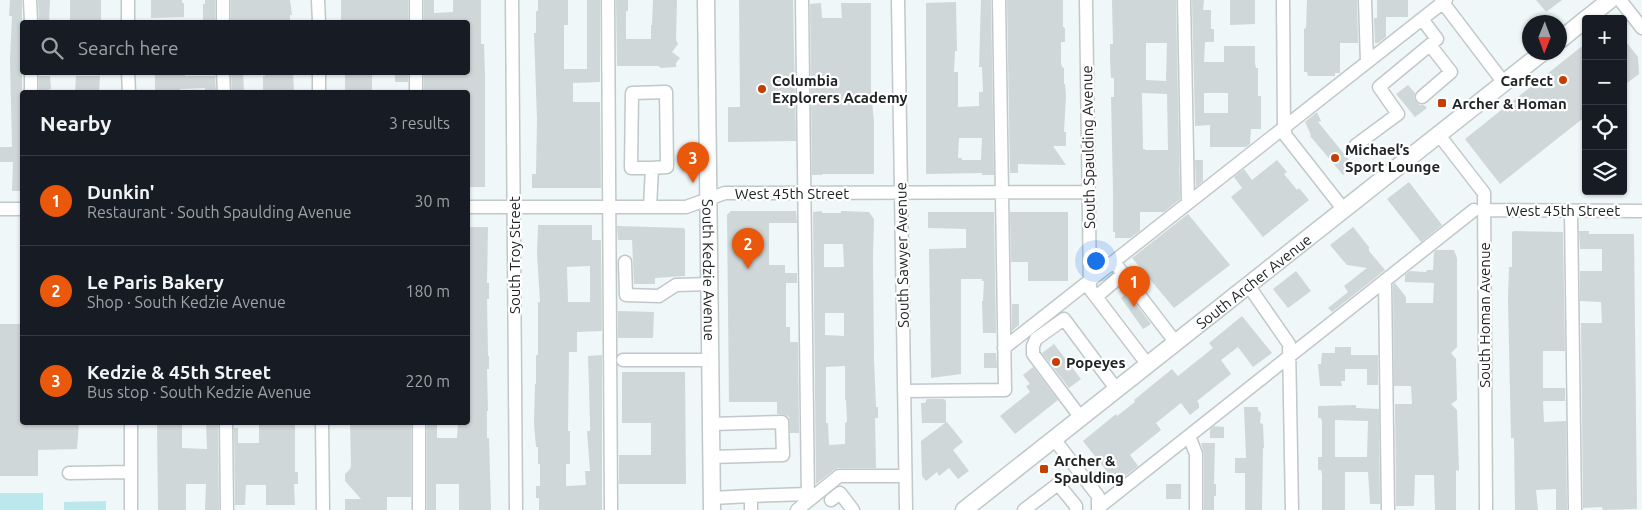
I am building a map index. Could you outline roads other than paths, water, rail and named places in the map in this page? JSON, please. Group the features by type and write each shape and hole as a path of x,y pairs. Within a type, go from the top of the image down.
{"main road":[{"name":"South Kedzie Avenue","path":"706,0 712,504"},
{"path":"1591,15 1610,0"},
{"path":"1567,34 1582,22"},
{"name":"South Archer Avenue","path":"964,510 1533,60"}],"street":[{"path":"30,0 31,20"},
{"path":"128,0 128,20"},
{"path":"223,0 223,20"},
{"path":"318,0 319,20"},
{"path":"416,0 416,20"},
{"name":"South Troy Street","path":"512,0 516,510"},
{"path":"608,0 611,510"},
{"path":"802,0 808,497"},
{"name":"South Sawyer Avenue","path":"898,0 906,510"},
{"path":"904,391 1004,390 999,0"},
{"name":"South Spaulding Avenue","path":"1086,0 1090,289 1148,365"},
{"path":"1184,0 1188,203"},
{"path":"1283,0 1284,128 1286,136 1344,210"},
{"path":"1365,0 1367,62"},
{"path":"1620,0 1642,28"},
{"path":"1004,348 1443,1 1504,83"},
{"path":"1356,145 1398,114 1380,87 1437,39 1422,19"},
{"path":"1422,97 1451,72 1430,45"},
{"path":"31,75 31,90"},
{"path":"128,75 129,90"},
{"path":"224,75 224,90"},
{"path":"319,75 319,90"},
{"path":"416,75 416,90"},
{"path":"666,92 667,167 652,168 631,168 632,93 666,92"},
{"name":"South Homan Avenue","path":"1439,135 1484,194 1479,210 1486,510"},
{"path":"650,207 652,168"},
{"name":"West 45th Street","path":"470,207 686,206 725,193 1088,192"},
{"path":"0,209 20,209"},
{"path":"1098,509 1385,281 1479,210"},
{"name":"West 45th Street","path":"1479,210 1642,211"},
{"path":"1571,211 1575,510"},
{"path":"625,262 626,296 659,296 676,285 709,284"},
{"path":"1114,262 1176,343"},
{"path":"1096,297 1123,274"},
{"path":"1385,281 1388,510"},
{"path":"1248,286 1289,344 1292,510"},
{"path":"1081,418 1033,354 1033,346 1036,339 1064,319 1117,390"},
{"path":"623,360 710,360"},
{"path":"711,424 782,422 782,455 711,457"},
{"path":"131,425 131,510"},
{"path":"226,425 227,510"},
{"path":"322,425 323,510"},
{"path":"419,425 420,510"},
{"path":"1189,436 1196,454 1196,510"},
{"path":"1054,439 1098,496 1098,509"},
{"path":"69,473 131,472"},
{"path":"797,510 808,497 839,476 905,476"},
{"path":"1024,510 1058,484 1075,509"},
{"path":"831,500 840,493 853,510"},
{"path":"712,504 751,496 808,497"},
{"path":"751,496 751,510"}],"place":[{"name":"Carfect","path":"1563,80"},
{"name":"Columbia Explorers Academy","path":"762,89"},
{"name":"Archer & Homan","path":"1442,103"},
{"name":"Michael’s Sport Lounge","path":"1335,158"},
{"name":"Kedzie & 45th Street","path":"693,183"},
{"name":"Le Paris Bakery","path":"748,269"},
{"name":"Dunkin'","path":"1134,307"},
{"name":"Popeyes","path":"1056,362"},
{"name":"Archer & Spaulding","path":"1044,469"}]}
